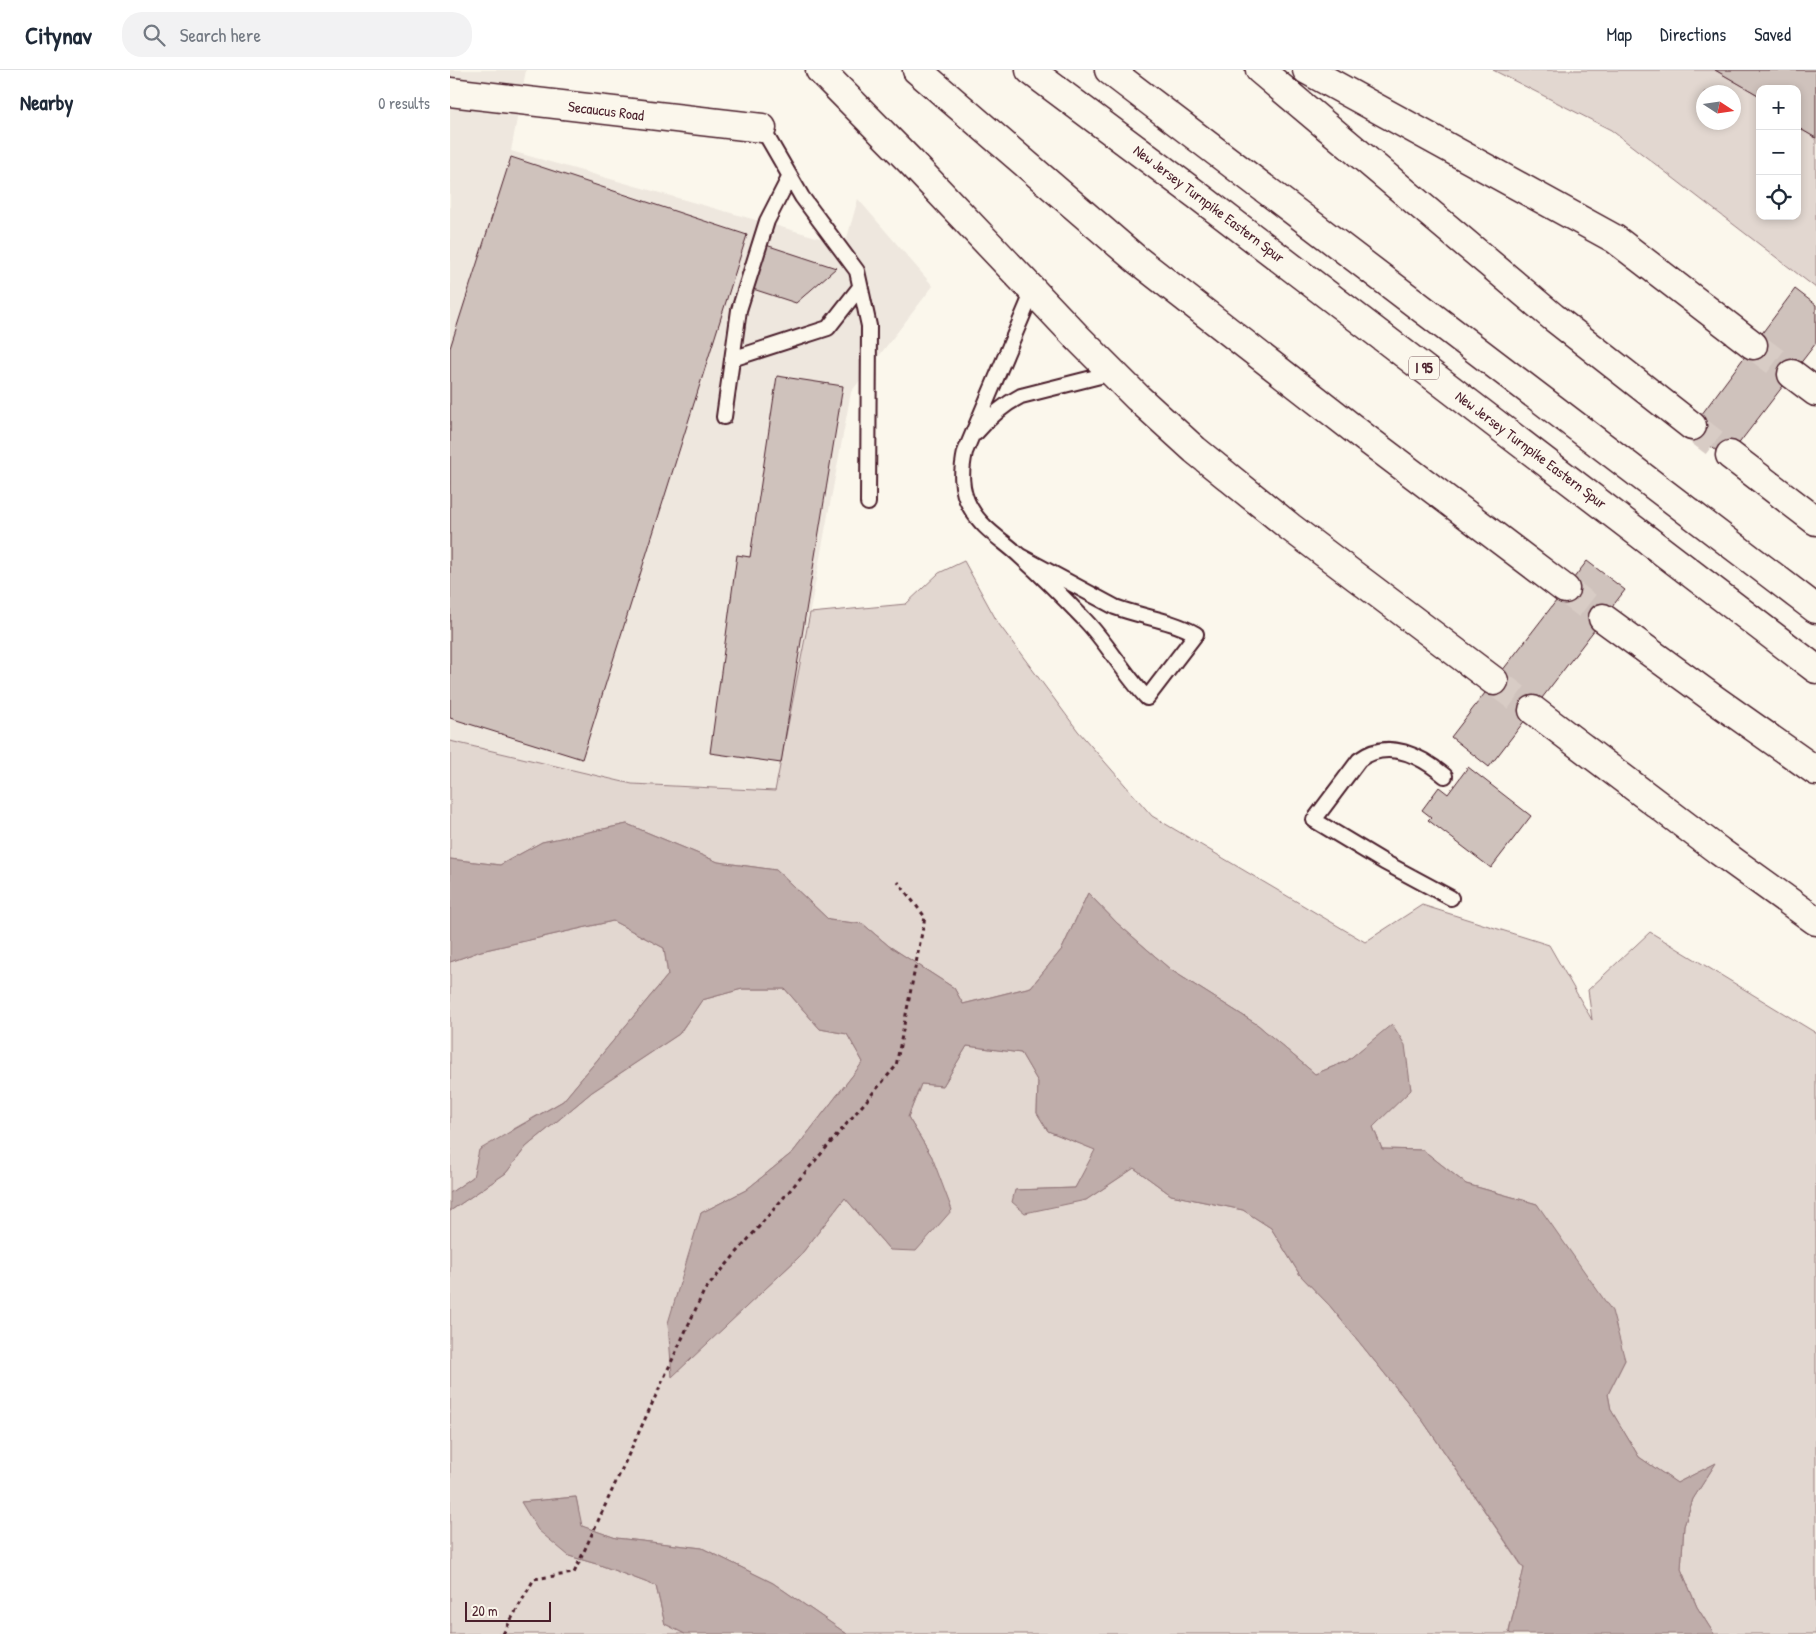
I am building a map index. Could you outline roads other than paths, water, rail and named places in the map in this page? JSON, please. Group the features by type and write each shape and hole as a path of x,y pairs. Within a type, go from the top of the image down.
{"main road":[{"path":"820,70 1112,372 1195,450 1290,528 1494,681"},
{"path":"917,70 1136,259 1364,437 1565,589"},
{"name":"New Jersey Turnpike Eastern Spur","path":"1030,70 1201,198 1816,669"},
{"path":"1109,70 1816,608"},
{"path":"1260,70 1553,317 1692,426"},
{"path":"1306,70 1615,239 1753,345"},
{"name":"Secaucus Road","path":"450,92 762,128"},
{"path":"1792,374 1816,392"},
{"path":"1730,455 1816,521"},
{"path":"1603,618 1816,771"},
{"path":"1533,710 1719,851 1816,921"}],"lane":[{"path":"762,128 802,197 857,271 869,326 868,503"},
{"path":"724,417 739,310 767,221 790,176"},
{"path":"732,359 828,328 860,287"},
{"path":"1020,556 1115,607 1131,613 1170,622 1196,634 1147,698 1123,671 1099,636 1084,619 1020,556 988,531 969,506 961,478 962,464 968,441 1034,291"},
{"path":"968,441 1008,402 1021,396 1112,372"},
{"path":"1445,776 1411,754 1398,750 1372,752 1359,760 1314,820 1384,862 1451,898"}],"tunnel":[{"path":"1753,345 1792,374"},
{"path":"1692,426 1730,455"},
{"path":"1565,589 1603,618"},
{"path":"1494,681 1533,710"}]}
